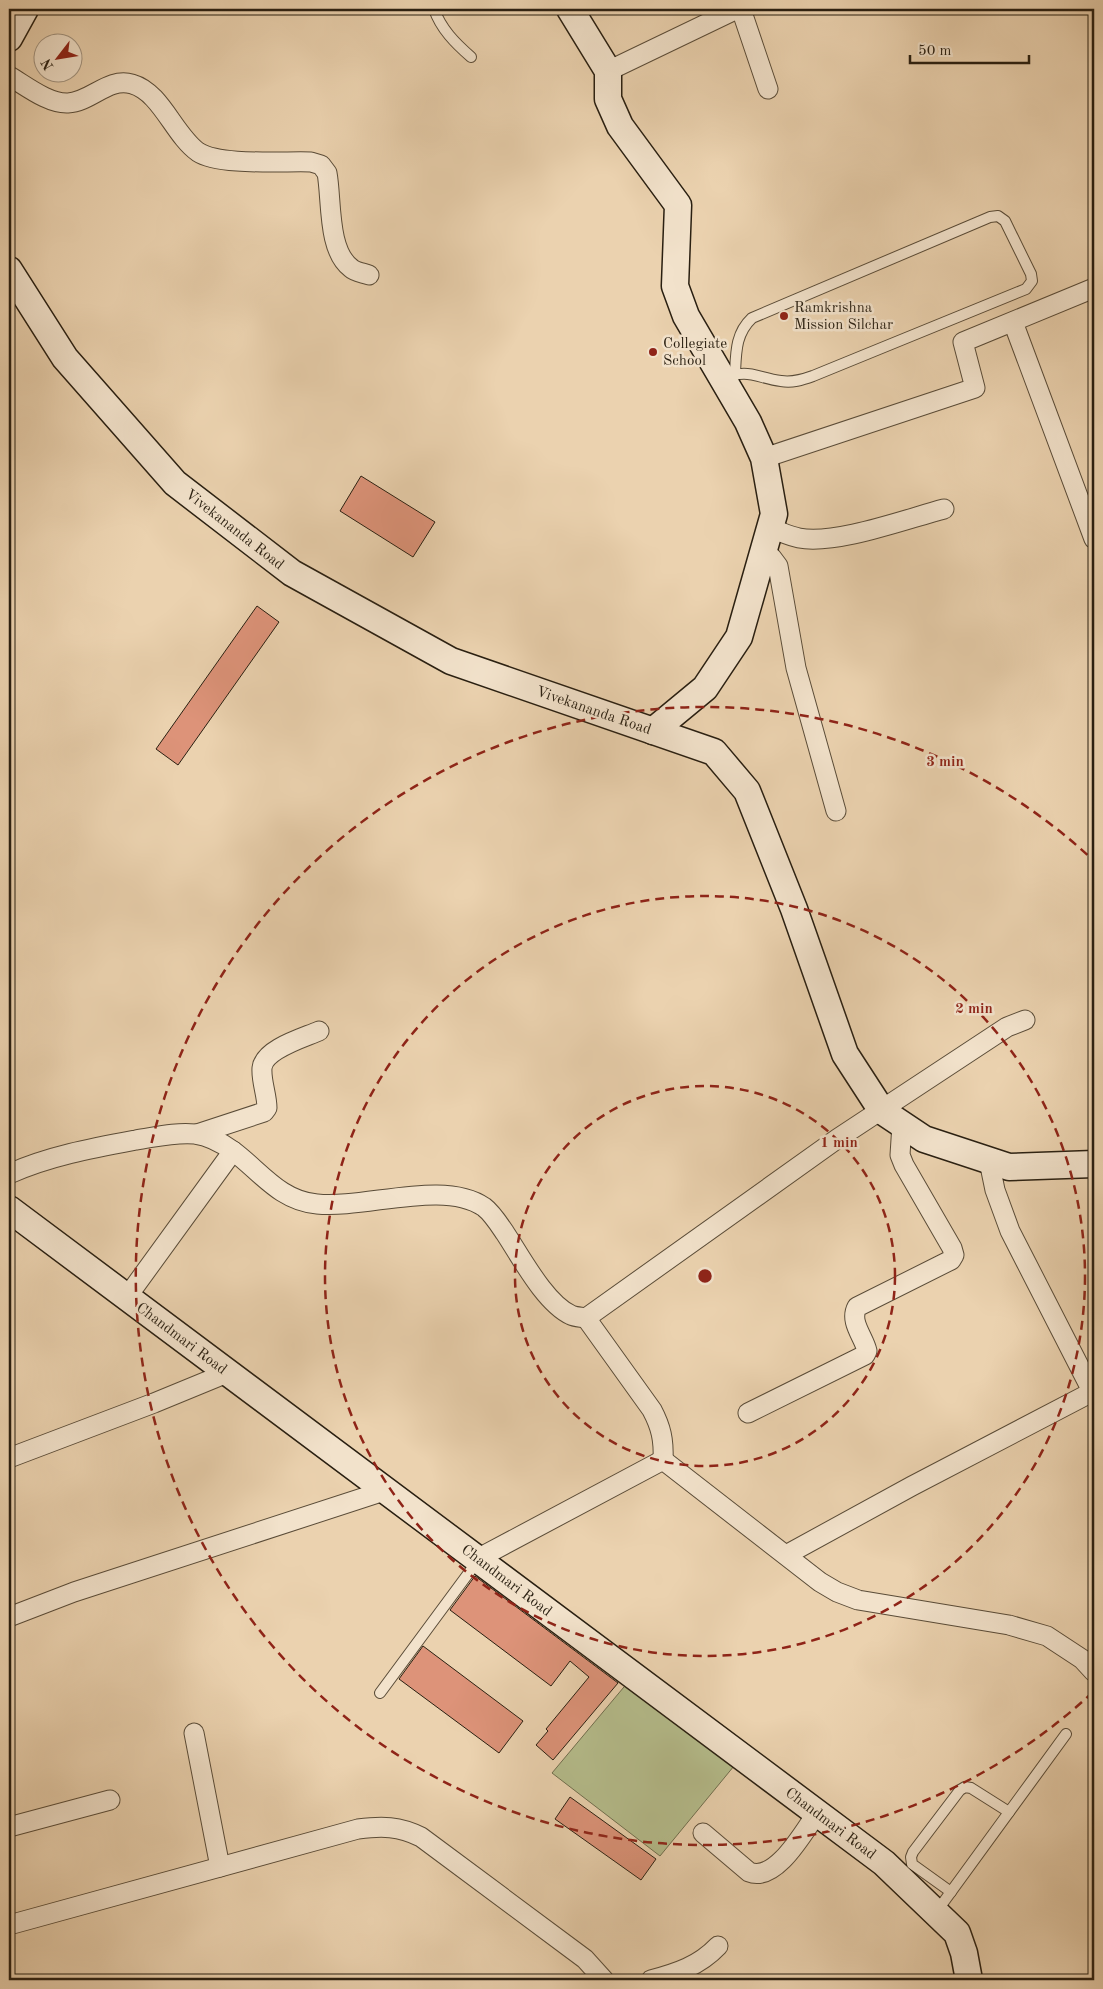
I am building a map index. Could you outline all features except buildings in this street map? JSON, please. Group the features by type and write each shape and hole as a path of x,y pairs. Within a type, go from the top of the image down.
{"street":[{"path":"9,38 25,9"},
{"path":"570,9 608,71 608,99 620,126 678,205 675,286 686,316 729,376 764,458 774,514 739,637 706,688 653,731"},
{"path":"608,71 736,9"},
{"path":"741,9 768,89"},
{"path":"9,76 52,100 66,103 81,100 116,83 131,84 145,90 198,152 216,159 311,162 321,165 327,173 333,234 342,258 351,269 369,275"},
{"name":"Vivekananda Road","path":"9,270 65,358 175,483 292,573 451,661 714,752 747,791 794,909 845,1054 892,1118 924,1139 1009,1167 1094,1164"},
{"path":"764,458 975,388 964,342 1094,288"},
{"path":"1013,322 1094,539"},
{"path":"766,540 820,539 847,535 944,509"},
{"path":"766,540 772,558 778,566 796,668 836,811"},
{"path":"586,1318 837,1139 892,1118 1007,1027 1025,1020"},
{"path":"198,1134 264,1112 267,1103 262,1069 264,1060 273,1051 319,1031"},
{"path":"748,1413 865,1355 868,1351 854,1320 854,1313 857,1307 951,1260 954,1254 902,1160 892,1118"},
{"path":"9,1174 34,1162 103,1146 177,1133 198,1134 216,1140 233,1151 270,1185 290,1197 316,1204 442,1194 468,1198 485,1208 498,1223 545,1292 556,1304 571,1315 586,1318 661,1426 664,1444 663,1460"},
{"path":"127,1297 233,1151"},
{"path":"786,1555 912,1486 1094,1393 1010,1231 995,1190 989,1161"},
{"name":"Chandmari Road","path":"9,1208 384,1490 480,1558 884,1863 944,1902 964,1953 969,1980"},
{"path":"9,1458 227,1373"},
{"path":"663,1460 820,1582 837,1592 858,1600 1009,1625 1047,1636 1082,1659 1094,1672"},
{"path":"480,1558 663,1460"},
{"path":"9,1617 74,1592 384,1490"},
{"path":"194,1733 220,1867"},
{"path":"9,1827 110,1800"},
{"path":"703,1832 749,1872 756,1875 764,1874 784,1858 818,1813"},
{"path":"9,1925 358,1829 380,1826 404,1828 421,1837 585,1960 604,1980"},
{"path":"651,1980 690,1967 706,1958 718,1946"}],"lane":[{"path":"434,9 438,21 454,41 471,57"},
{"path":"998,216 1005,221 1031,274 1032,281 1026,289 813,376 796,381 783,382 747,372 729,376 742,328 752,318 990,217 998,216"},
{"path":"380,1693 480,1558"},
{"path":"1009,1812 971,1788 965,1787 960,1790 912,1852 912,1864 944,1902 1066,1734"}],"green space":[{"path":"639,1669 748,1749 660,1856 552,1773"}],"place":[{"name":"Ramkrishna Mission Silchar","path":"784,316"},
{"name":"Collegiate School","path":"653,352"}]}
